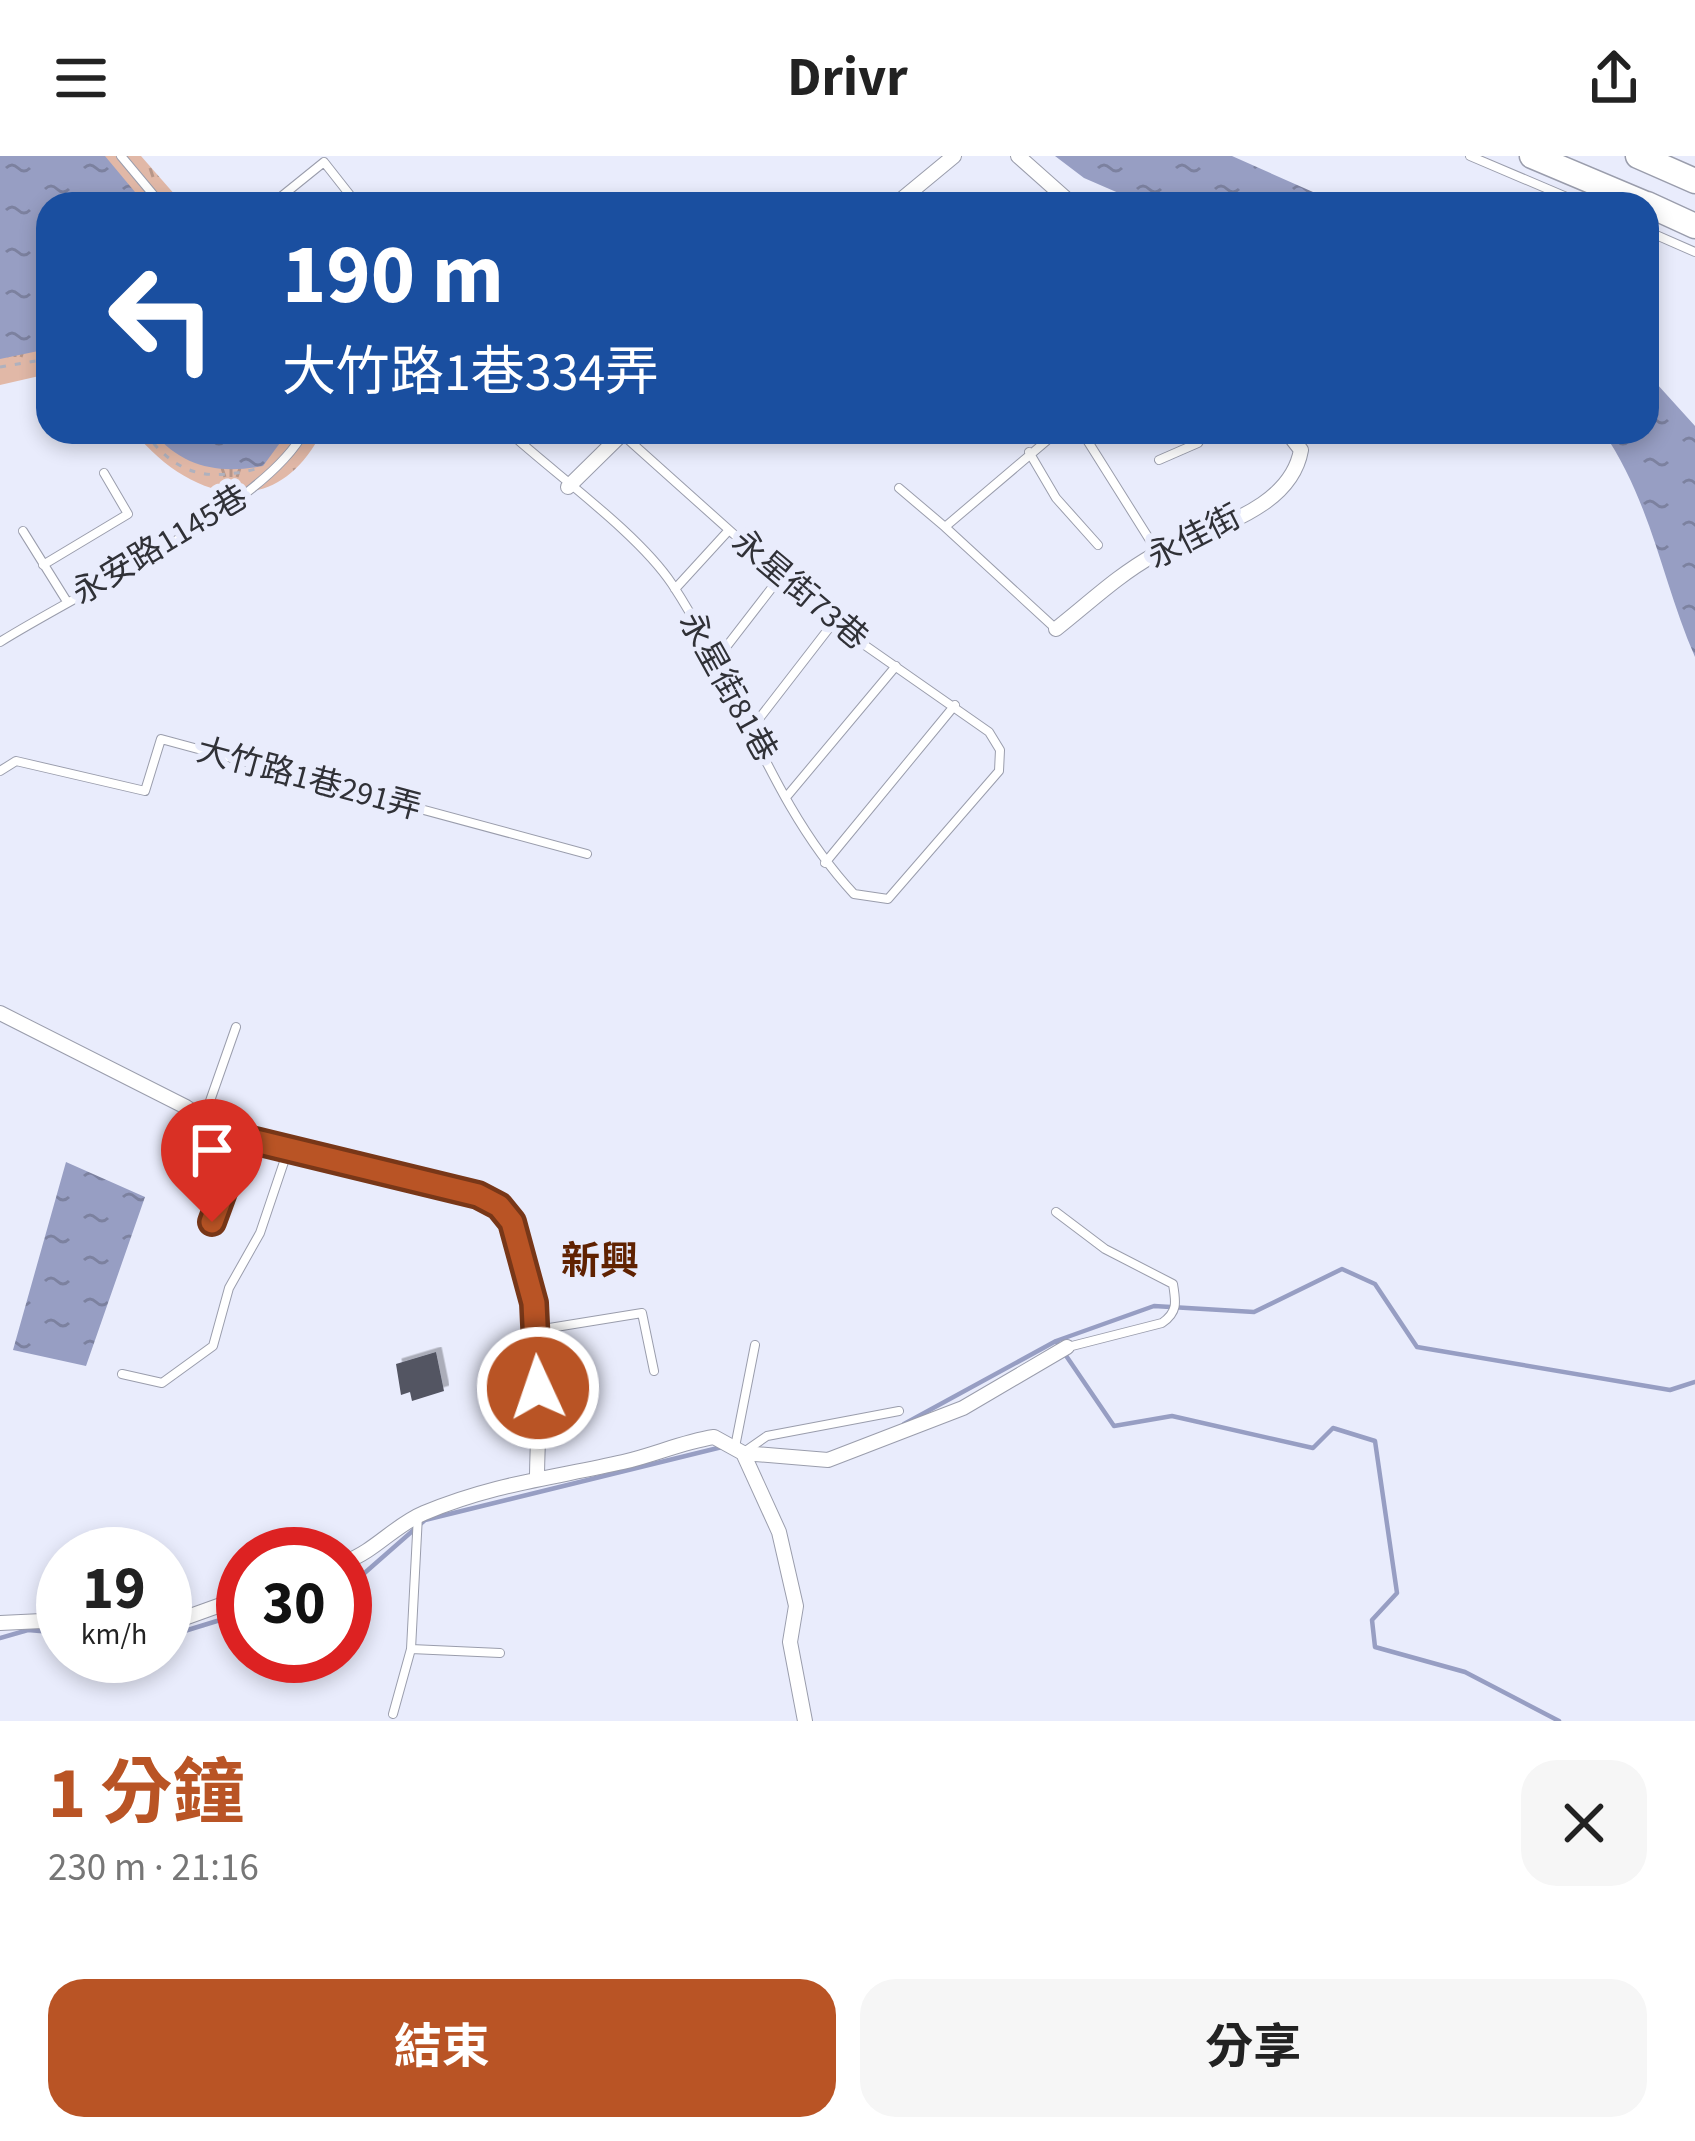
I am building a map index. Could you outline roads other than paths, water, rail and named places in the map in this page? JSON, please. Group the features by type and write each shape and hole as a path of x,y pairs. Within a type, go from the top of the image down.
{"highway":[{"path":"1532,156 1618,192"},
{"path":"1638,156 1692,179"},
{"path":"1659,210 1695,226"}],"street":[{"path":"910,192 954,156"},
{"path":"1018,156 1058,192"},
{"path":"568,487 612,444"},
{"name":"永佳街","path":"1056,629 1158,553 1208,535 1284,485 1298,467 1296,444"},
{"path":"0,1013 243,1138 478,1195 499,1206 512,1222 522,1252 536,1330 537,1475"},
{"path":"372,1550 418,1515 537,1475 626,1462 683,1442 714,1437 739,1446 833,1458 963,1408 1061,1348"},
{"path":"739,1446 779,1532 796,1606 790,1642 805,1721"},
{"path":"0,1623 36,1621"}],"lane":[{"path":"122,156 151,192"},
{"path":"1470,156 1555,192"},
{"path":"287,192 324,162 348,192"},
{"path":"1659,236 1695,252"},
{"name":"永安路1145巷","path":"0,641 267,480 298,444"},
{"name":"永星街81巷","path":"524,444 645,553 675,589 748,733 788,795 796,823 854,894 868,898"},
{"name":"永星街73巷","path":"635,444 833,623 955,705 988,732 1000,750 999,771 888,898 868,898"},
{"path":"945,527 1040,444"},
{"path":"1090,444 1158,553"},
{"path":"1160,460 1196,444"},
{"path":"1029,452 1056,497 1098,544"},
{"path":"43,565 128,514 104,472"},
{"path":"898,488 1056,629"},
{"path":"675,589 729,530"},
{"path":"23,531 66,600"},
{"path":"713,664 781,576"},
{"path":"748,733 833,623"},
{"path":"788,795 896,666"},
{"path":"826,863 955,705"},
{"name":"大竹路1巷291弄","path":"0,771 16,761 145,791 161,739 587,854"},
{"path":"204,1119 236,1027"},
{"path":"212,1222 243,1138"},
{"path":"122,1374 162,1383 213,1346 229,1288 260,1233 288,1150"},
{"path":"1055,1212 1105,1249 1172,1284 1174,1308 1162,1323 1061,1348"},
{"path":"536,1330 642,1312 654,1371"},
{"path":"754,1345 739,1446 767,1436 899,1411"},
{"path":"394,1714 411,1649 418,1515"},
{"path":"411,1649 500,1653"}],"water":[{"path":"0,156 105,156 135,192 36,192 36,352 0,359"},
{"path":"1055,156 1232,156 1313,192 1116,192 1084,178"},
{"path":"1659,386 1695,426 1695,657 1645,513 1610,444 1659,444"},
{"path":"165,444 279,444 263,466 217,468 177,454"},
{"path":"66,1162 145,1197 86,1366 13,1350"}],"waterway":[{"path":"904,1424 1056,1341 1154,1306 1254,1312 1342,1269 1375,1284 1417,1347 1670,1390 1695,1382"},
{"path":"1056,1341 1114,1426 1172,1416 1313,1448 1333,1428 1375,1441 1397,1593 1372,1620 1375,1647 1465,1672 1559,1721"},
{"path":"372,1566 425,1520 722,1447"},
{"path":"192,1629 216,1621"},
{"path":"0,1638 36,1631"}],"district":[{"name":"新興","path":"600,1262"}]}
